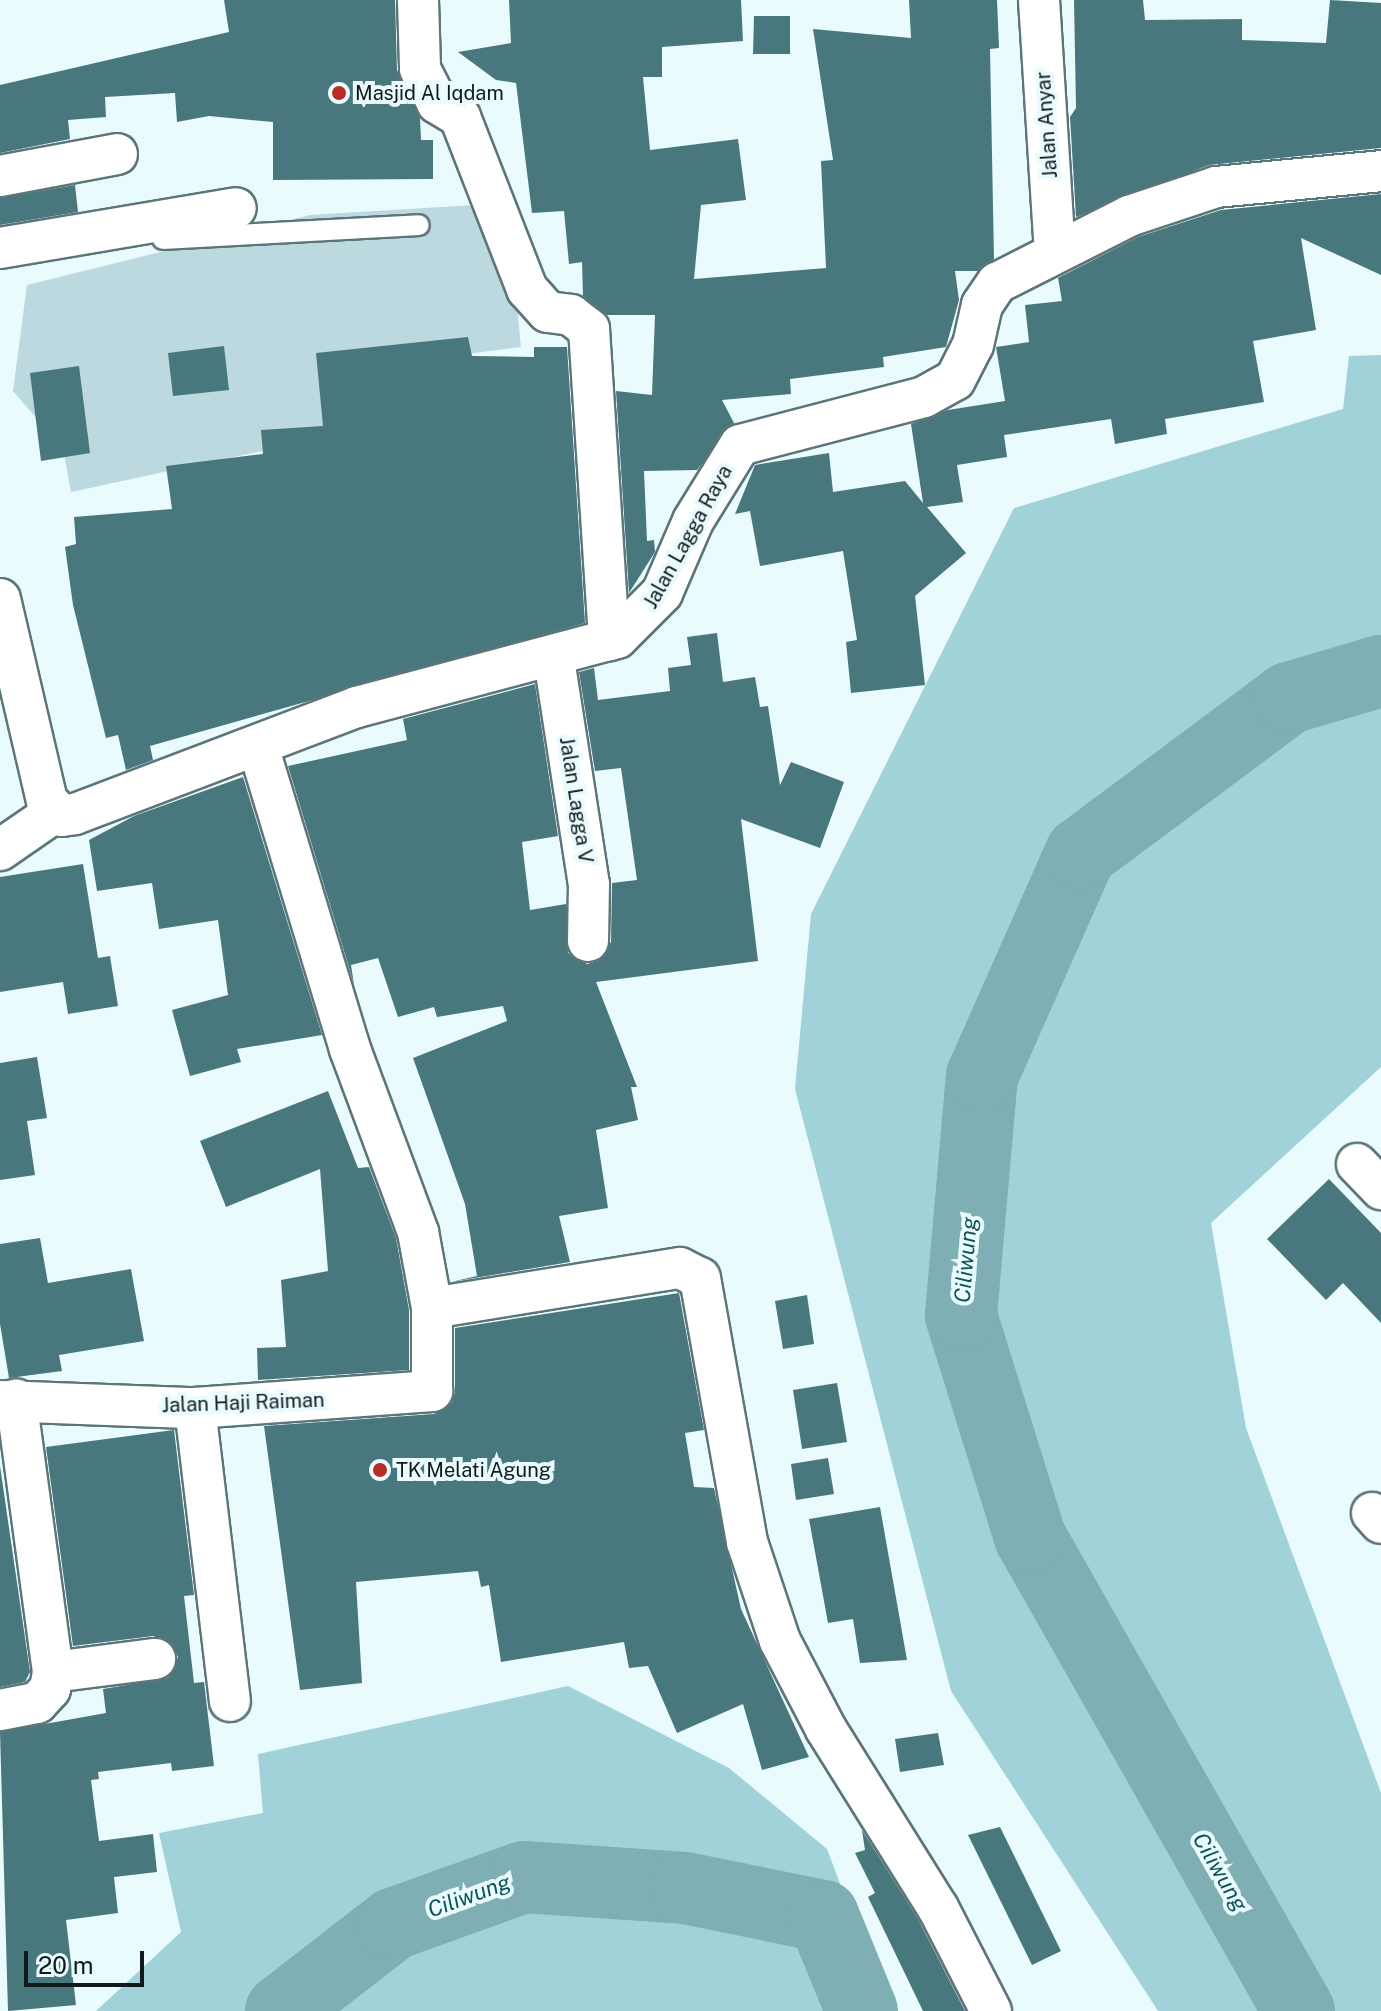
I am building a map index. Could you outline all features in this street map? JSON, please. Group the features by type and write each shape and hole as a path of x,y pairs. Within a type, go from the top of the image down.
{"street":[{"path":"418,0 420,69 437,103 460,117 527,289 548,312 571,315 589,329 609,640"},
{"name":"Jalan Anyar","path":"1039,0 1055,251"},
{"path":"0,176 117,154"},
{"name":"Jalan Lagga Raya","path":"55,812 75,814 357,707 554,659 609,640 643,618 662,593 693,521 740,445 924,397 955,380 973,345 982,305 997,283 1129,216 1216,187 1381,171"},
{"path":"0,248 236,208"},
{"path":"0,599 55,812 0,850"},
{"name":"Jalan Lagga V","path":"554,659 589,884 588,941"},
{"path":"258,746 350,1049 418,1232 432,1308 680,1268 700,1278 747,1542 780,1641 826,1729 938,1908 991,2011"},
{"name":"Jalan Haji Raiman","path":"8,1400 195,1408 428,1393 434,1385 432,1308"},
{"path":"0,1710 37,1703 50,1689 53,1672 8,1400"},
{"path":"195,1408 230,1701"},
{"path":"53,1672 155,1659"}],"lane":[{"path":"0,264 182,236 419,225"}],"shaded area":[{"path":"507,203 521,347 370,366 355,431 71,492 63,449 13,391 27,285 310,215"},
{"path":"1381,355 1381,1067 1211,1223 1246,1428 1381,1793 1381,2011 1158,2011 951,1691 795,1089 811,914 1014,508 1343,409 1349,356"},
{"path":"568,1686 729,1768 827,1849 888,2011 96,2011 181,1932 159,1833 263,1813 258,1754"}],"building":[{"path":"224,0 395,0 397,70 420,118 421,140 433,140 433,179 273,180 273,122 209,116 177,122 175,93 105,97 106,117 68,120 70,139 0,153 0,85 229,32"},
{"path":"509,0 741,0 743,41 662,47 662,77 643,77 650,150 738,139 746,200 701,205 694,279 826,268 821,161 833,160 813,29 911,38 909,0 997,0 999,48 990,49 994,259 978,271 955,271 959,300 946,347 883,357 884,367 790,379 791,394 722,400 734,423 697,470 644,471 647,541 654,540 655,552 629,593 616,391 652,395 655,315 607,315 583,296 582,262 569,264 564,211 532,213 516,83 496,80 458,52 511,43"},
{"path":"1074,0 1143,0 1145,20 1242,19 1242,40 1326,43 1330,0 1381,3 1381,148 1209,165 1076,217 1070,117 1076,108"},
{"path":"754,16 790,16 790,54 753,54"},
{"path":"75,185 78,212 0,225 0,198"},
{"path":"1381,194 1381,275 1301,238 1316,330 1253,341 1264,402 1165,419 1167,434 1115,444 1111,419 1004,435 1007,457 957,465 963,502 927,507 966,553 915,596 925,685 851,693 846,642 857,640 843,551 760,566 750,511 735,514 755,465 829,453 833,492 905,481 923,503 911,424 948,410 1005,401 996,347 1029,342 1025,305 1062,301 1058,278 1138,237 1221,210"},
{"path":"468,337 472,356 534,357 534,347 567,347 585,623 150,746 153,760 126,770 118,735 106,738 73,605 65,547 76,544 74,517 172,509 166,466 263,454 261,430 323,426 316,353"},
{"path":"224,346 229,390 173,396 168,353"},
{"path":"79,366 90,453 41,461 30,373"},
{"path":"717,633 723,682 755,677 760,707 768,706 780,785 791,762 844,782 820,848 741,819 758,961 596,982 637,1087 631,1087 638,1120 596,1130 608,1208 559,1216 570,1262 451,1282 477,1276 465,1204 413,1058 507,1021 503,1006 437,1017 434,1007 398,1017 378,958 351,965 354,984 288,766 407,740 403,719 535,684 558,836 522,842 530,910 566,904 568,953 587,964 598,961 611,942 612,883 637,880 621,768 595,771 579,672 594,668 598,700 670,691 668,668 691,665 687,637"},
{"path":"243,777 322,1035 237,1049 241,1062 190,1076 172,1010 228,995 218,920 159,929 152,883 97,891 89,840 134,816"},
{"path":"83,864 98,958 110,956 118,1006 68,1014 63,982 0,992 0,877"},
{"path":"37,1057 47,1118 27,1121 35,1175 0,1180 0,1063"},
{"path":"328,1091 358,1168 369,1167 396,1238 409,1310 409,1370 258,1380 257,1348 286,1347 281,1280 328,1271 320,1169 226,1207 200,1141"},
{"path":"1329,1179 1381,1233 1381,1323 1343,1283 1326,1300 1267,1239"},
{"path":"40,1238 48,1283 131,1269 144,1341 59,1355 62,1371 9,1378 0,1324 0,1244"},
{"path":"679,1293 704,1430 685,1433 694,1487 714,1488 741,1609 809,1757 762,1770 743,1704 677,1733 648,1666 629,1668 624,1642 501,1662 489,1585 481,1587 478,1571 356,1582 362,1683 300,1690 264,1426 434,1414 452,1403 455,1392 455,1328"},
{"path":"807,1295 814,1344 783,1349 775,1301"},
{"path":"837,1383 847,1442 802,1449 793,1390"},
{"path":"174,1430 194,1595 184,1596 194,1683 204,1682 214,1766 172,1771 171,1763 98,1772 99,1779 91,1780 99,1841 153,1834 157,1872 114,1877 118,1913 66,1920 76,2005 8,2011 0,1732 106,1713 103,1689 168,1678 178,1657 173,1645 153,1636 73,1646 46,1447"},
{"path":"828,1458 834,1494 796,1500 791,1464"},
{"path":"0,1466 30,1672 25,1682 0,1687"},
{"path":"880,1507 907,1660 860,1663 853,1619 828,1623 809,1519"},
{"path":"938,1733 944,1765 900,1772 895,1739"},
{"path":"1000,1827 1061,1951 1032,1965 968,1835"},
{"path":"862,1830 918,1919 965,2011 923,2011 868,1897 875,1893 855,1853 865,1850"}],"waterway":[{"name":"Ciliwung","path":"1299,2011 1030,1537 961,1315 982,1076 1081,853 1289,698 1381,671"},
{"name":"Ciliwung","path":"281,2011 393,1924 524,1877 685,1888 823,1916 862,2011"}],"place":[{"name":"Masjid Al Iqdam","path":"339,93"},
{"name":"TK Melati Agung","path":"380,1470"}]}
